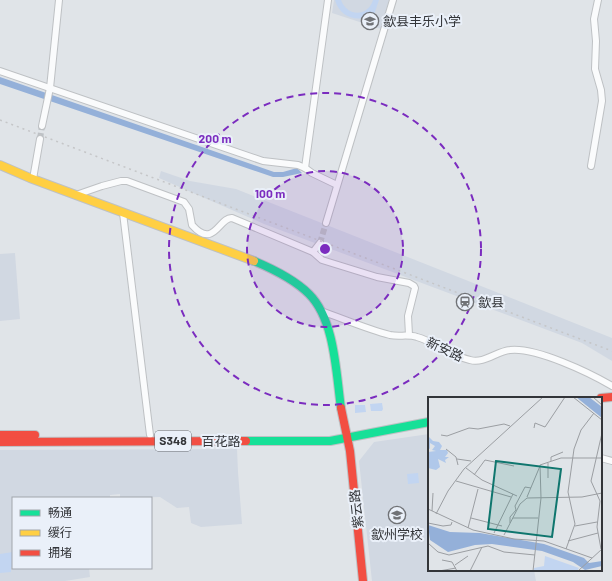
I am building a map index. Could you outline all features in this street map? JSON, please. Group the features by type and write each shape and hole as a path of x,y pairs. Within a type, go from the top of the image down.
{"main road":[{"name":"紫云路","path":"0,165 33,179 256,262 289,278 310,295 321,311 328,326 331,339 342,418 350,453 363,581"},
{"path":"602,398 612,397"},
{"name":"百花路","path":"0,442 330,441 428,422"},
{"name":"百花路","path":"0,435 330,435 346,438"}],"street":[{"path":"42,126 49,90 59,0"},
{"path":"305,168 328,0"},
{"path":"326,223 393,0"},
{"path":"591,166 602,101 601,90 595,69 596,38 594,19 598,0"},
{"path":"0,71 49,90 263,161 298,165 337,185"},
{"path":"33,179 40,138"},
{"path":"76,195 121,181 130,181 184,202 189,209 192,225 203,233 209,234 216,231 224,220 232,218 314,252 322,260 377,277 410,283 414,286 415,291 408,316 409,335"},
{"path":"123,213 150,435"},
{"path":"314,252 320,243"},
{"name":"新安路","path":"321,311 390,335 409,335 420,338 471,361 482,360 500,352 511,350 535,352 570,366 612,386"},
{"path":"602,458 612,461"}],"shaded area":[{"name":"歙县丰乐小学","path":"334,0 389,0 381,29 332,13"},
{"path":"335,0 341,0 348,10 357,13 367,10 373,0 379,0 371,24 366,22 368,17 357,19 347,16 340,10"},
{"path":"0,77 274,172 283,172 297,168 302,173 283,177 273,177 0,84"},
{"path":"161,171 190,181 236,189 612,338 612,361 582,343 264,224 159,178"},
{"path":"15,253 20,319 0,321 0,254"},
{"path":"382,403 382,411 371,411 370,404"},
{"path":"355,405 365,405 366,412 355,413"},
{"name":"歙州学校","path":"428,434 428,571 534,571 536,581 372,581 359,461 374,442"},
{"path":"237,449 242,524 201,527 191,523 189,507 177,508 160,497 120,497 120,494 110,495 110,497 12,497 12,569 89,569 90,577 65,581 0,581 0,450"},
{"path":"418,473 419,483 408,484 407,474"},
{"path":"12,552 11,572 0,573 0,554"}],"tunnel":[{"path":"40,139 42,126"},
{"path":"320,243 326,223"}],"railway":[{"path":"0,120 612,351"}],"traffic: fast":[{"path":"254,261 290,279 309,294 318,305 329,332 333,348 341,408"},
{"path":"246,441 330,441 428,422"}],"traffic: slow":[{"path":"0,165 30,178 254,261"}],"traffic: jam":[{"path":"602,398 612,397"},
{"path":"341,408 350,451 363,581"},
{"path":"0,435 35,435"},
{"path":"0,442 246,441"}],"place":[{"name":"歙县丰乐小学","path":"370,21"},
{"name":"歙县","path":"465,302"},
{"name":"歙州学校","path":"397,515"}]}
